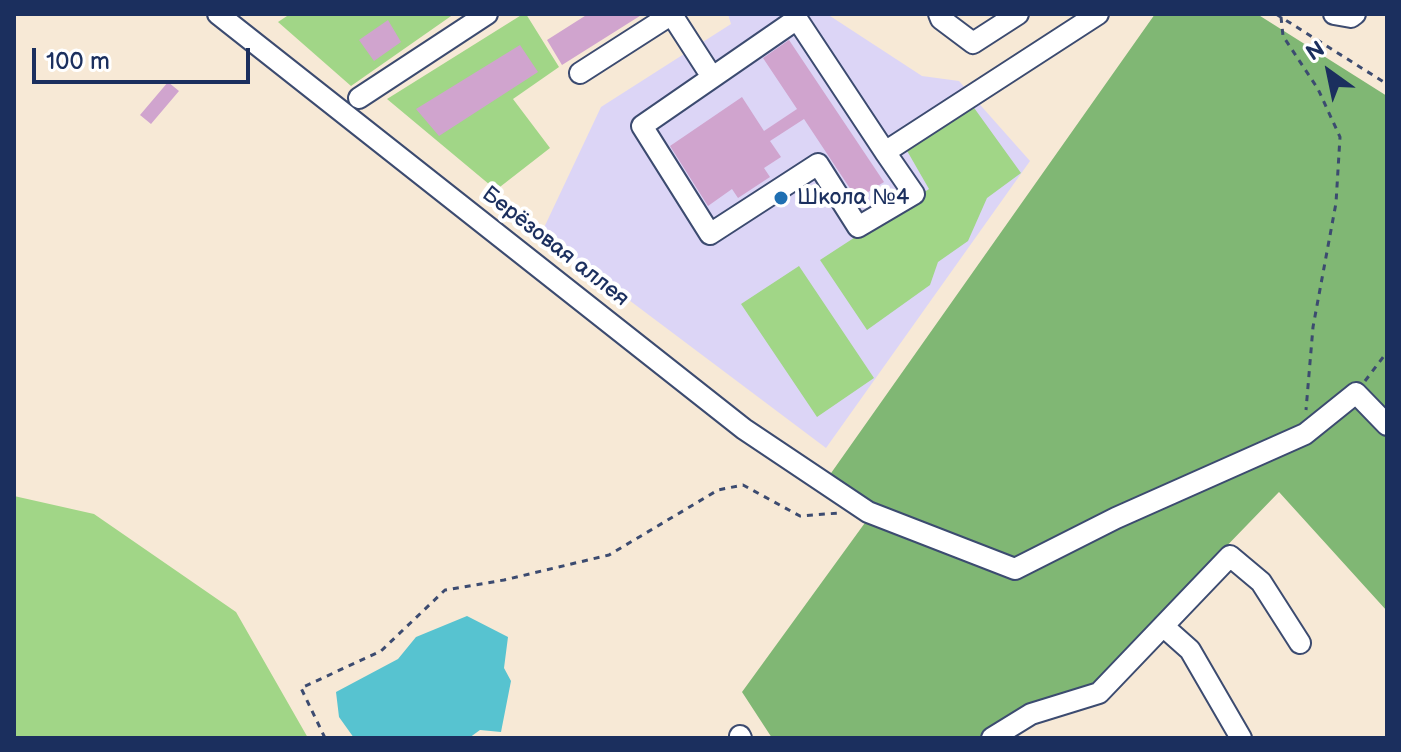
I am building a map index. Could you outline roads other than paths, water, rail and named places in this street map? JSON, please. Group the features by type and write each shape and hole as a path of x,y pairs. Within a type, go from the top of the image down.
{"street":[{"name":"Берёзовая аллея","path":"218,14 744,429 868,512 1015,569 1116,518 1305,434 1356,393 1387,425"},
{"path":"359,98 487,14"},
{"path":"580,73 672,14 712,77"},
{"path":"939,14 941,19 973,43 1018,14"},
{"path":"885,152 1098,14"},
{"path":"1334,14 1351,17 1355,14"},
{"path":"797,19 885,152 914,194 858,227 818,164 710,234 642,126 797,19"},
{"path":"992,738 1031,714 1099,693 1230,556 1261,582 1300,643"},
{"path":"1163,626 1190,650 1241,738"}],"water":[{"path":"467,616 508,637 504,668 511,681 501,732 480,730 469,738 354,738 339,717 336,692 398,659 416,637"}],"place":[{"name":"Школа №4","path":"781,198"}]}
